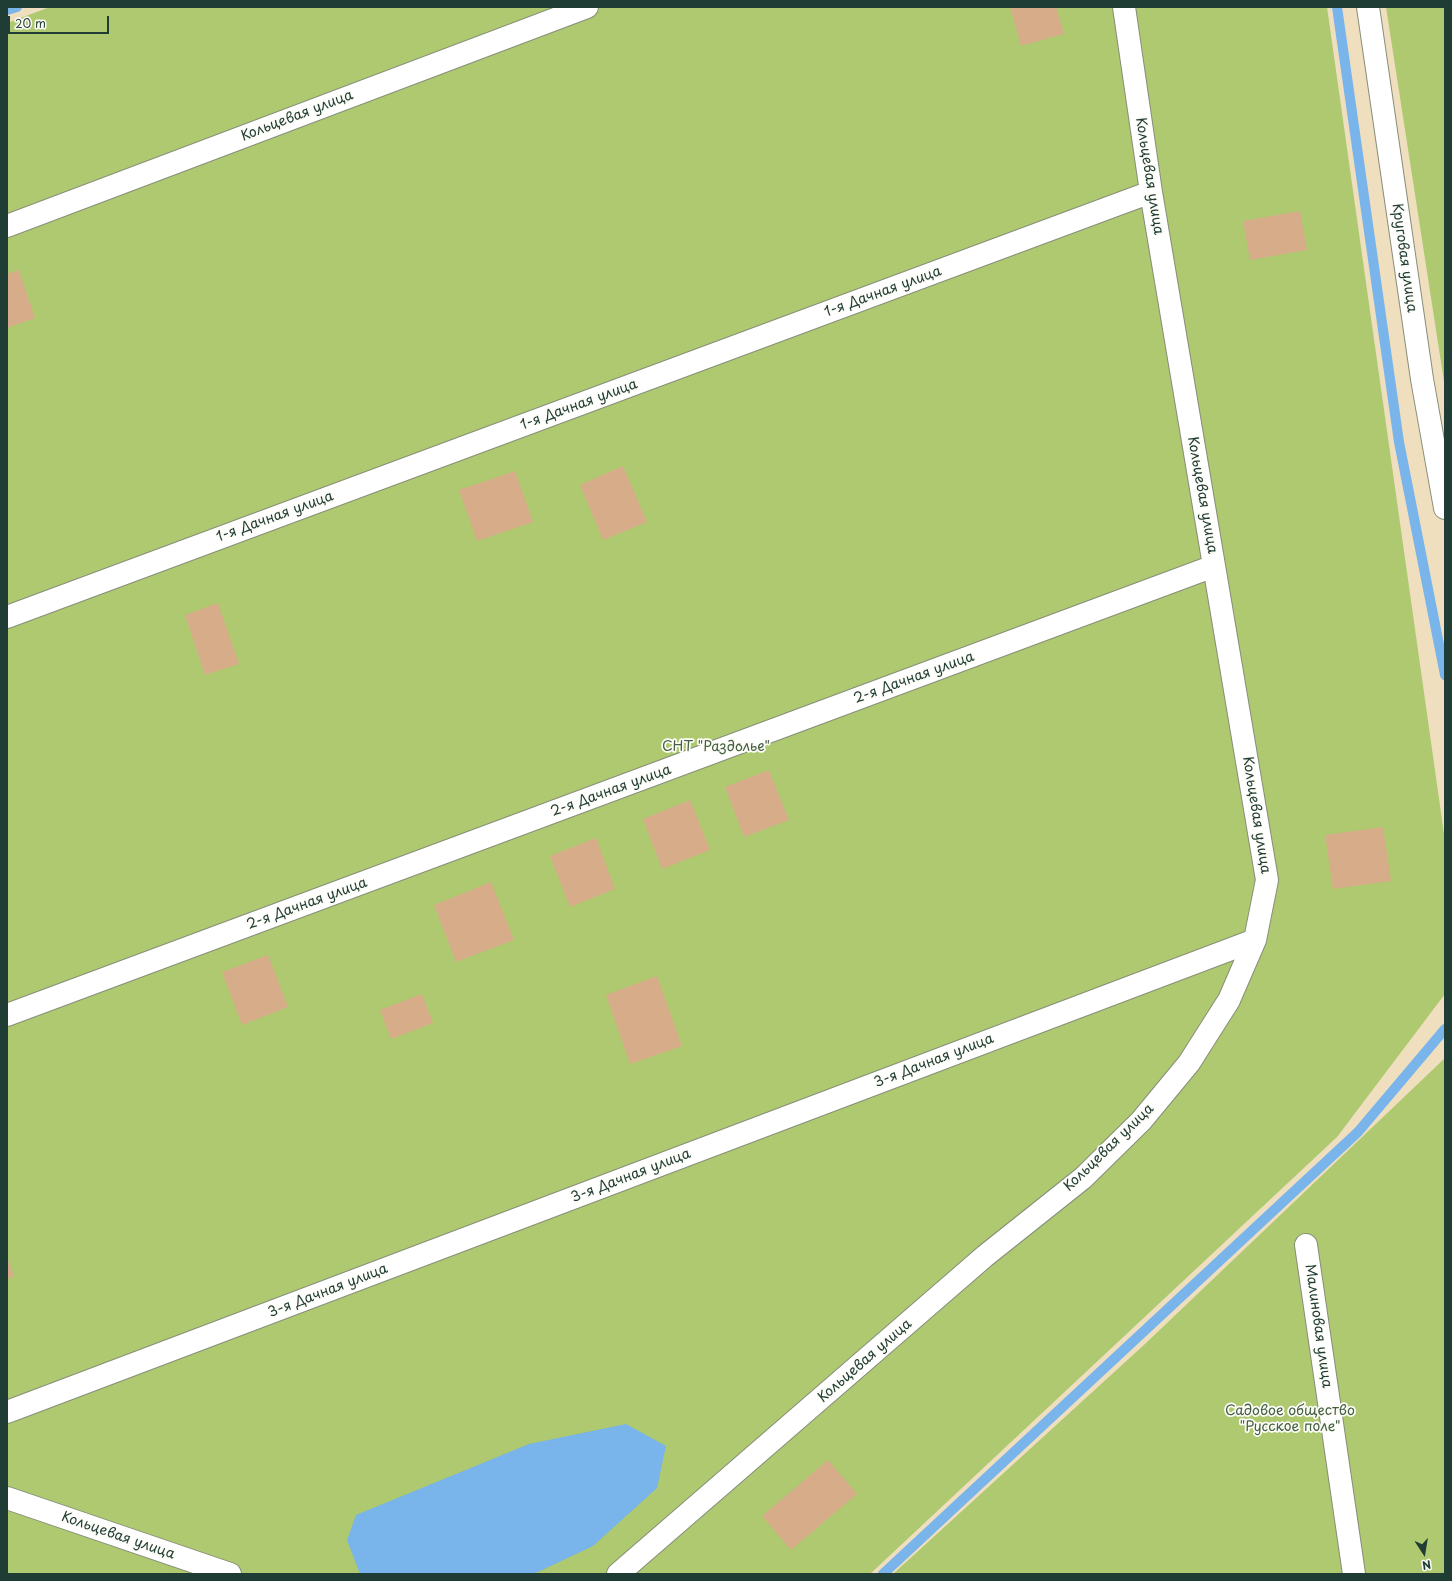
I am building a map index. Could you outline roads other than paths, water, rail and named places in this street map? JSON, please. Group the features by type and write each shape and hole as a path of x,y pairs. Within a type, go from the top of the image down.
{"street":[{"name":"Кольцевая улица","path":"7,226 587,7"},
{"name":"Кольцевая улица","path":"618,1574 985,1256 1083,1178 1142,1121 1188,1063 1229,1000 1255,940 1267,880 1151,192 1124,7"},
{"name":"Круговая улица","path":"1368,7 1422,379 1445,508"},
{"name":"1-я Дачная улица","path":"7,617 1151,192"},
{"name":"2-я Дачная улица","path":"7,1015 1214,566"},
{"name":"3-я Дачная улица","path":"7,1412 1255,940"},
{"name":"Малиновая улица","path":"1306,1245 1354,1574"},
{"name":"Кольцевая улица","path":"7,1498 230,1574"}],"water":[{"path":"626,1424 666,1446 657,1488 593,1546 538,1572 529,1574 360,1574 347,1540 356,1515 529,1444"}],"waterway":[{"path":"7,10 17,7"},
{"path":"1337,7 1399,442 1445,675"},
{"path":"883,1574 1358,1132 1445,1029"}],"park label":[{"name":"СНТ \"Раздолье\"","path":"716,747"},
{"name":"Садовое общество \"Русское поле\"","path":"1290,1420"}]}
